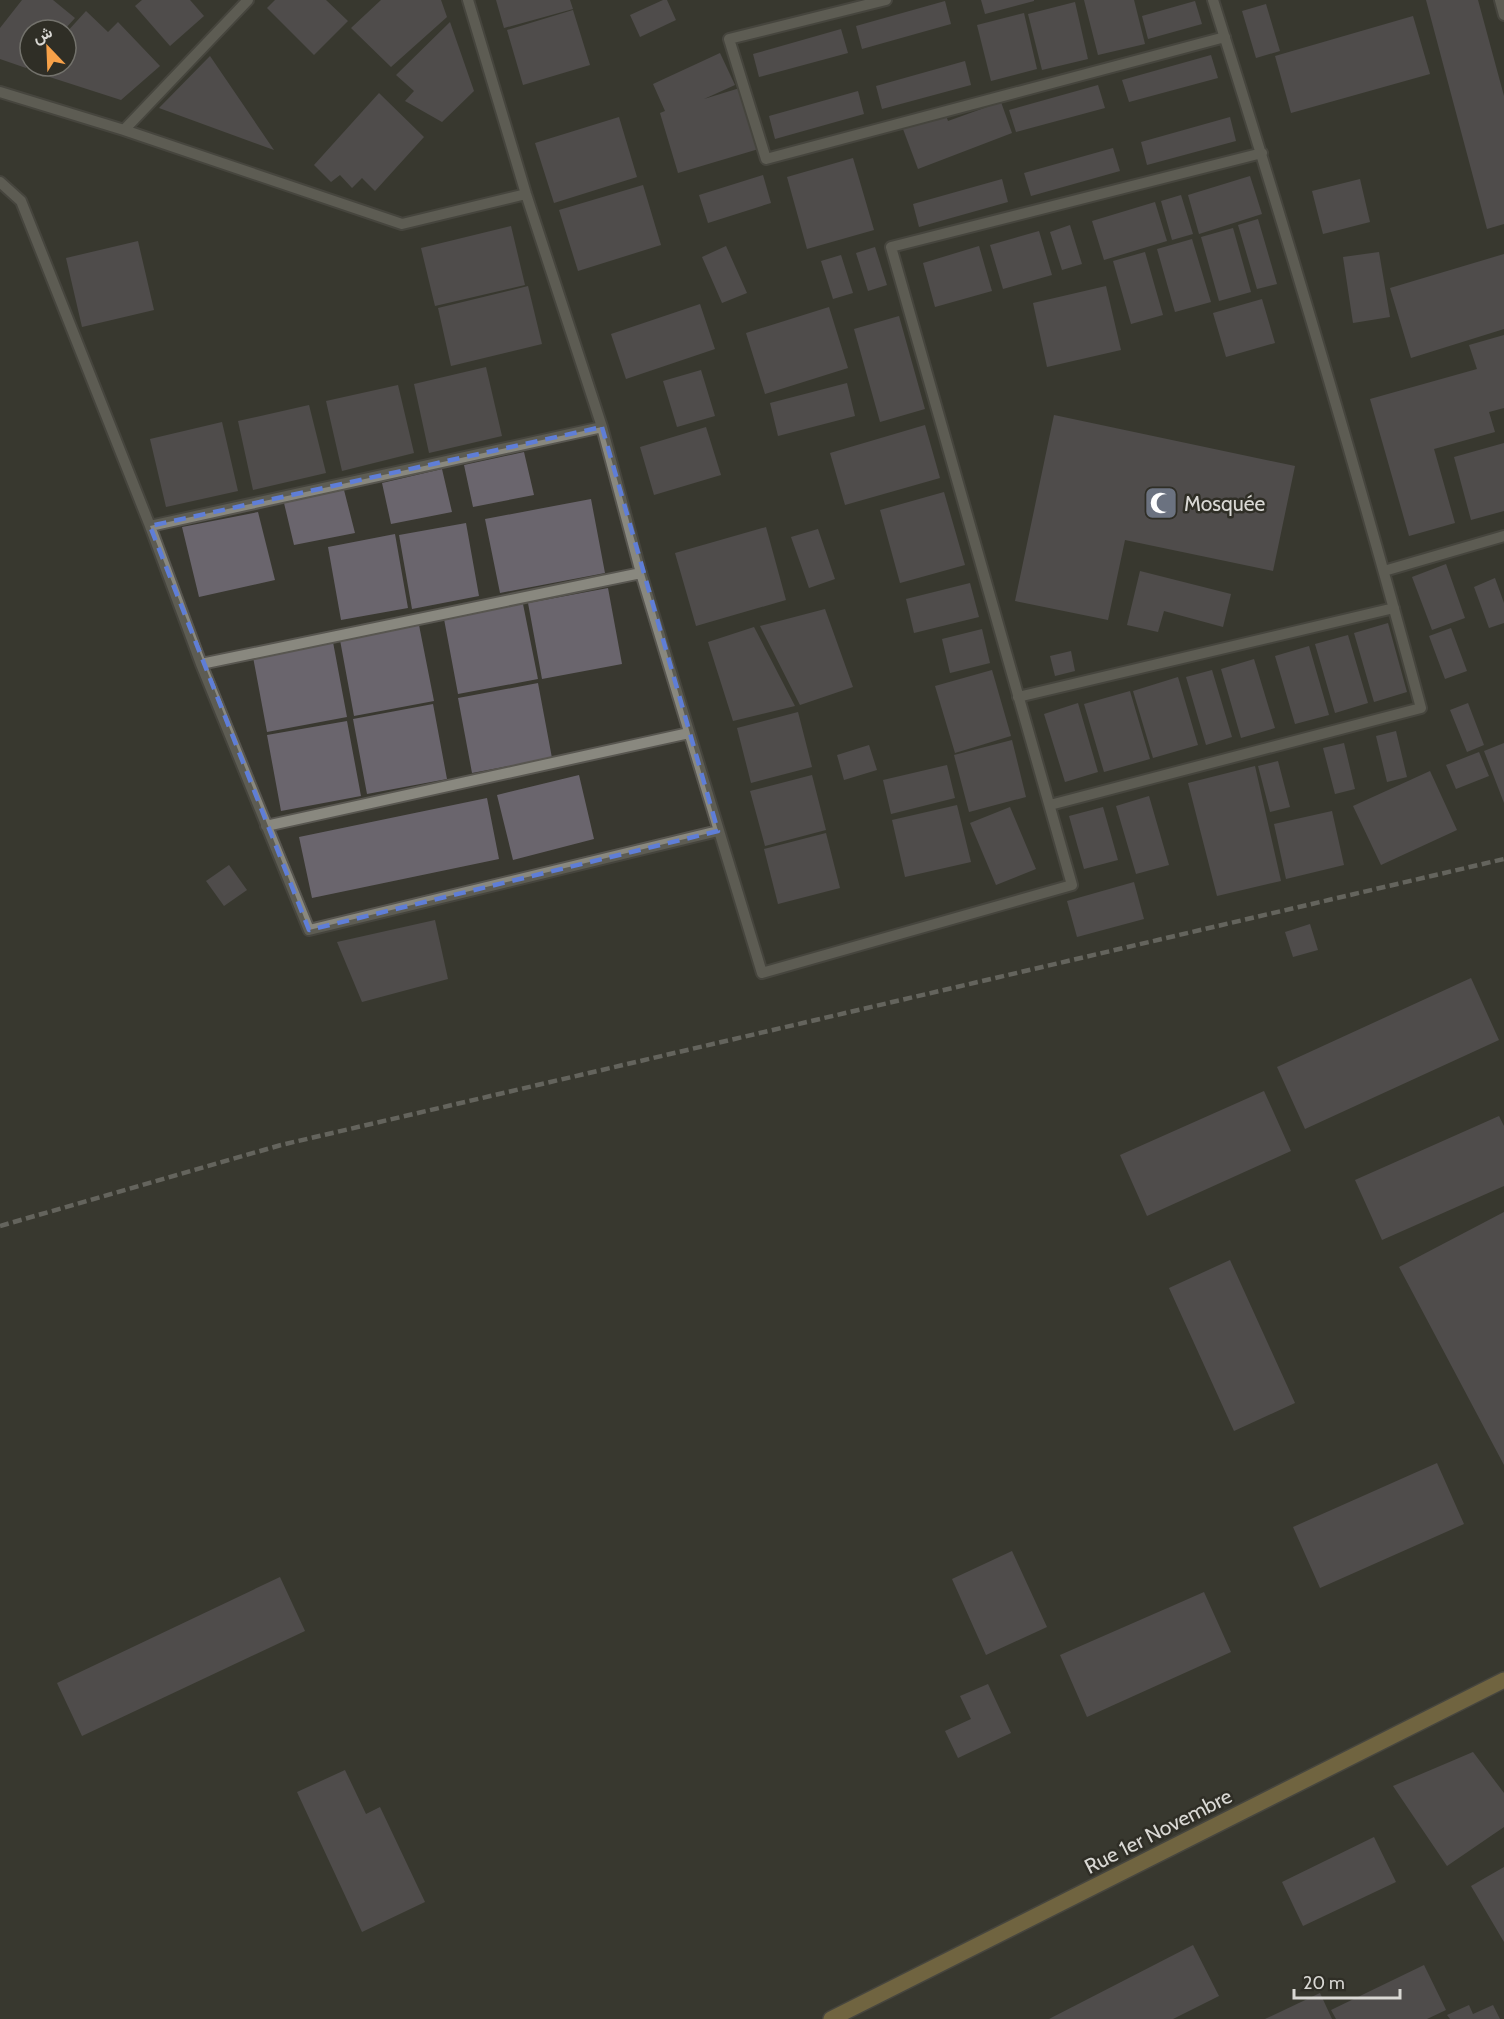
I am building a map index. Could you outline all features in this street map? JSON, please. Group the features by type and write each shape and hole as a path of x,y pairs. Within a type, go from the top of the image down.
{"main road":[{"name":"Rue 1er Novembre","path":"831,2019 1504,1680"}],"street":[{"path":"124,130 249,0"},
{"path":"468,0 526,194 602,427 641,573 762,973 1072,885 891,247 1262,153"},
{"path":"886,0 729,39 766,159 1225,37"},
{"path":"1500,0 1504,15"},
{"path":"1050,805 1421,708 1384,571 1216,1"},
{"path":"0,92 124,130 402,224 526,194"},
{"path":"0,182 21,201 150,526 201,664 309,930 718,831"},
{"path":"150,526 602,427"},
{"path":"1384,571 1504,536"},
{"path":"201,664 641,573"},
{"path":"1018,697 1394,608"},
{"path":"266,826 689,733"}],"highlighted area":[{"path":"602,427 718,831 309,930 150,526"}],"building":[{"path":"22,0 53,0 75,18 18,18 18,65 0,59 0,28"},
{"path":"142,0 190,0 204,16 170,46 135,6"},
{"path":"275,0 326,0 348,21 314,55 267,8"},
{"path":"381,0 441,0 447,17 391,67 351,28"},
{"path":"496,0 570,0 573,9 504,28"},
{"path":"667,0 676,20 640,37 630,15"},
{"path":"981,0 1034,0 1034,1 985,14"},
{"path":"1084,0 1134,0 1145,44 1098,55"},
{"path":"1426,0 1478,0 1504,96 1504,224 1487,229"},
{"path":"945,1 951,24 862,49 856,26"},
{"path":"1195,1 1202,24 1148,39 1142,16"},
{"path":"1075,2 1088,59 1042,70 1028,14"},
{"path":"1266,4 1280,51 1256,58 1242,11"},
{"path":"573,10 590,65 523,85 507,30"},
{"path":"86,11 108,32 118,22 160,66 121,100 53,78 78,78 78,20"},
{"path":"1024,13 1037,69 991,81 977,25"},
{"path":"1413,16 1430,74 1291,113 1275,56"},
{"path":"450,22 474,91 442,122 405,101 414,91 396,75"},
{"path":"841,29 848,53 759,77 753,54"},
{"path":"720,53 735,85 704,99 743,87 762,148 678,173 660,113 665,111 653,84"},
{"path":"1211,55 1218,78 1129,102 1122,80"},
{"path":"210,56 274,150 159,108"},
{"path":"965,61 971,85 882,109 876,86"},
{"path":"1098,85 1105,108 1016,132 1009,110"},
{"path":"858,91 864,114 775,139 769,116"},
{"path":"379,93 424,137 375,191 362,178 352,188 340,175 331,182 314,165"},
{"path":"1001,102 1012,133 918,169 903,129 945,113 948,121"},
{"path":"619,117 637,177 554,203 535,143"},
{"path":"1230,117 1236,141 1147,165 1141,142"},
{"path":"1113,148 1120,171 1031,196 1024,173"},
{"path":"853,158 874,230 807,249 787,177"},
{"path":"763,175 771,203 708,223 699,195"},
{"path":"1250,176 1262,214 1199,234 1188,195"},
{"path":"1002,179 1008,202 919,227 913,204"},
{"path":"1360,179 1370,222 1323,234 1312,191"},
{"path":"643,185 661,245 578,271 559,210"},
{"path":"1181,195 1193,234 1172,240 1161,201"},
{"path":"1155,202 1167,241 1104,260 1092,221"},
{"path":"1258,219 1277,284 1257,289 1238,225"},
{"path":"1070,225 1082,264 1062,270 1050,232"},
{"path":"511,226 525,285 435,306 421,248"},
{"path":"1233,228 1251,292 1219,301 1201,237"},
{"path":"1039,231 1052,275 1003,289 990,245"},
{"path":"1192,239 1211,302 1175,312 1157,249"},
{"path":"138,241 154,310 82,327 66,258"},
{"path":"726,246 747,293 722,303 702,257"},
{"path":"979,246 992,291 935,307 923,263"},
{"path":"875,247 887,285 868,291 856,253"},
{"path":"1145,252 1163,315 1131,324 1113,261"},
{"path":"1379,252 1390,317 1353,323 1343,257"},
{"path":"1504,254 1504,329 1411,358 1390,288"},
{"path":"841,255 853,293 833,299 821,261"},
{"path":"528,286 542,344 451,366 438,308"},
{"path":"1106,286 1121,350 1047,367 1033,303"},
{"path":"1262,299 1275,343 1226,357 1213,313"},
{"path":"700,304 715,349 626,379 611,334"},
{"path":"829,307 848,368 765,394 746,333"},
{"path":"899,316 925,409 880,422 854,329"},
{"path":"1504,335 1504,408 1489,412 1495,432 1434,449 1455,523 1409,536 1370,399 1477,369 1469,345"},
{"path":"486,367 502,436 429,453 414,384"},
{"path":"701,370 715,416 677,427 663,381"},
{"path":"847,383 855,416 778,436 770,403"},
{"path":"398,385 414,453 342,471 326,401"},
{"path":"309,405 326,473 253,490 238,421"},
{"name":"Mosquée","path":"1054,415 1295,466 1273,571 1125,540 1108,620 1015,601"},
{"path":"222,422 238,491 166,507 150,439"},
{"path":"925,425 940,478 845,505 830,453"},
{"path":"706,427 721,475 654,495 640,447"},
{"path":"1504,443 1504,511 1471,520 1454,457"},
{"path":"524,452 534,495 473,507 464,465"},
{"path":"442,469 452,512 391,524 382,483"},
{"path":"344,490 355,533 294,545 284,503"},
{"path":"944,492 965,565 900,583 880,510"},
{"path":"591,499 605,573 500,593 485,519"},
{"path":"258,512 275,580 199,597 182,527"},
{"path":"466,523 479,596 412,609 399,535"},
{"path":"766,527 786,600 696,626 675,553"},
{"path":"818,529 835,579 809,588 791,537"},
{"path":"395,534 408,608 341,620 328,547"},
{"path":"1446,564 1465,618 1432,630 1412,577"},
{"path":"1140,571 1231,594 1223,627 1164,611 1158,632 1127,625"},
{"path":"1495,578 1504,603 1504,623 1489,628 1474,587"},
{"path":"970,583 979,617 914,633 906,599"},
{"path":"608,588 622,664 542,679 528,603"},
{"path":"523,604 538,679 458,694 444,619"},
{"path":"825,609 853,687 800,705 760,626"},
{"path":"1388,623 1407,692 1374,702 1354,633"},
{"path":"419,625 434,701 354,716 340,640"},
{"path":"754,627 795,706 733,721 708,642"},
{"path":"1451,628 1467,671 1445,679 1429,636"},
{"path":"982,629 990,663 950,673 942,639"},
{"path":"1348,635 1368,703 1335,713 1315,644"},
{"path":"333,642 347,717 267,732 253,657"},
{"path":"1309,646 1329,715 1295,724 1275,656"},
{"path":"1071,651 1075,671 1055,676 1050,656"},
{"path":"1254,659 1275,728 1241,738 1221,669"},
{"path":"992,670 1011,736 955,753 935,686"},
{"path":"1212,670 1232,737 1206,745 1186,677"},
{"path":"1178,677 1198,745 1153,758 1133,691"},
{"path":"538,683 552,758 472,773 458,698"},
{"path":"1130,691 1150,759 1104,772 1084,704"},
{"path":"1078,703 1098,772 1065,782 1044,714"},
{"path":"1468,703 1484,745 1467,752 1450,710"},
{"path":"433,704 447,779 367,794 353,719"},
{"path":"798,712 812,767 751,783 737,728"},
{"path":"347,721 361,796 281,811 267,735"},
{"path":"1396,731 1407,777 1387,782 1376,736"},
{"path":"1012,740 1026,797 969,812 954,755"},
{"path":"1344,743 1355,789 1335,794 1323,748"},
{"path":"1504,743 1504,803 1484,751"},
{"path":"869,745 877,770 844,780 837,755"},
{"path":"1479,752 1489,776 1456,789 1446,765"},
{"path":"1278,761 1290,807 1270,812 1258,766"},
{"path":"947,765 955,798 891,814 883,780"},
{"path":"1255,766 1281,881 1217,896 1188,783"},
{"path":"1430,771 1457,830 1381,865 1353,806"},
{"path":"579,775 594,839 513,860 497,795"},
{"path":"812,775 826,830 765,846 750,791"},
{"path":"1149,796 1169,865 1136,874 1116,806"},
{"path":"487,798 499,859 312,898 299,837"},
{"path":"957,805 971,862 905,877 892,820"},
{"path":"1010,807 1036,869 996,885 970,823"},
{"path":"1103,807 1118,860 1084,869 1069,816"},
{"path":"1332,811 1344,865 1286,879 1274,824"},
{"path":"826,833 840,888 778,904 764,849"},
{"path":"229,865 247,890 224,906 206,881"},
{"path":"1134,882 1144,919 1077,937 1067,901"},
{"path":"435,920 448,979 362,1002 337,942"},
{"path":"1310,924 1318,950 1293,957 1285,932"},
{"path":"1471,978 1499,1040 1305,1129 1277,1067"},
{"path":"1264,1091 1291,1151 1147,1216 1120,1155"},
{"path":"1499,1116 1504,1126 1504,1186 1382,1240 1355,1180"},
{"path":"1504,1212 1504,1465 1399,1267"},
{"path":"1230,1260 1295,1403 1234,1431 1169,1288"},
{"path":"1437,1463 1464,1524 1320,1588 1293,1527"},
{"path":"1012,1551 1047,1627 986,1655 952,1579"},
{"path":"280,1577 305,1631 82,1736 57,1683"},
{"path":"1204,1592 1231,1652 1087,1717 1060,1655"},
{"path":"988,1684 1011,1733 958,1758 945,1731 971,1719 960,1696"},
{"path":"1473,1752 1504,1793 1504,1827 1447,1866 1393,1786"},
{"path":"345,1770 366,1814 380,1807 425,1902 362,1932 297,1792"},
{"path":"1374,1837 1396,1882 1303,1926 1282,1882"},
{"path":"1504,1867 1504,1942 1471,1886"},
{"path":"1193,1945 1219,1996 1173,2019 1049,2019"},
{"path":"1424,1965 1446,2010 1427,2019 1336,2019 1331,2010"},
{"path":"1320,1993 1332,2019 1265,2019"},
{"path":"1469,2005 1473,2014 1493,2005 1500,2019 1450,2019 1447,2015"}],"railway":[{"path":"0,1226 281,1145 1504,859"}],"place":[{"name":"Mosquée","path":"1161,503"}]}
